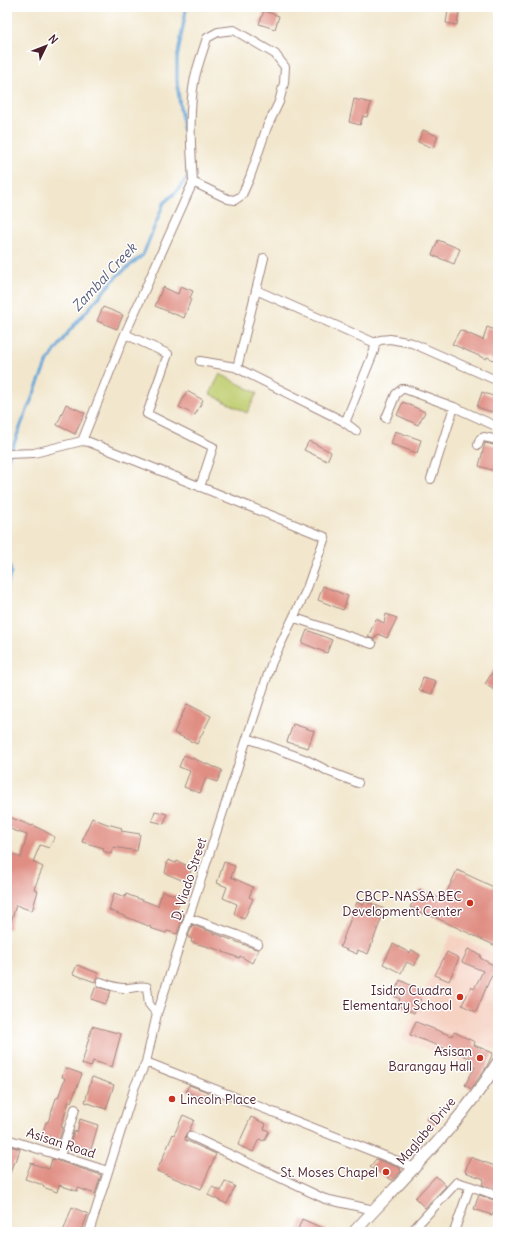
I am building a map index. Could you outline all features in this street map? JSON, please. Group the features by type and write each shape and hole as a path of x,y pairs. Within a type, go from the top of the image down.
{"main road":[{"name":"Maglabe Drive","path":"354,1232 415,1168 452,1126 498,1062"}],"street":[{"path":"82,442 125,334 193,182 191,109 195,77 207,38 218,32 234,30 275,54 285,67 284,83 280,102 267,127 250,178 242,195 234,200 228,199 193,182"},
{"path":"237,368 264,258"},
{"path":"256,290 375,343"},
{"path":"7,454 34,453 82,442 90,442 200,487 213,447 147,414 168,354 125,334"},
{"path":"375,343 380,340 390,339 412,343 498,381"},
{"path":"345,422 374,351 375,343"},
{"path":"200,361 237,368 345,422 356,432"},
{"path":"386,418 396,394 402,389 454,407 498,427"},
{"path":"431,479 454,407"},
{"path":"478,445 480,440 484,437 498,440"},
{"name":"D. Viado Street","path":"89,1232 135,1086 146,1062 158,1014 272,662 306,591 324,537 200,487"},
{"path":"294,618 372,644"},
{"path":"247,738 307,760 330,772 358,783"},
{"path":"189,918 258,944"},
{"path":"101,982 125,989 140,986 147,987 149,1004 158,1014"},
{"path":"146,1062 415,1168"},
{"path":"60,1156 75,1109"},
{"path":"191,1136 326,1199 374,1210"},
{"name":"Asisan Road","path":"7,1139 108,1171"},
{"path":"411,1232 456,1182 498,1196"},
{"path":"454,1232 470,1186"}],"shaded area":[{"name":"Isidro Cuadra Elementary School","path":"451,934 498,955 498,1046 496,1050 474,1041 464,1064 402,1039"}],"green space":[{"path":"220,374 257,393 247,413 210,394"}],"building":[{"path":"264,11 279,16 275,29 259,24"},
{"path":"448,11 459,12 457,25 446,23"},
{"path":"354,99 371,103 367,117 363,116 360,125 349,122"},
{"path":"423,130 438,136 433,148 418,142"},
{"path":"438,240 460,249 454,264 432,255"},
{"path":"181,286 193,291 184,318 155,306 163,287 178,294"},
{"path":"103,307 123,315 117,329 97,321"},
{"path":"487,327 498,331 498,362 487,357 486,359 452,344 460,330 483,340"},
{"path":"187,391 203,400 195,415 179,407"},
{"path":"482,392 498,398 498,413 477,407"},
{"path":"403,402 425,412 418,425 397,415"},
{"path":"66,404 85,413 75,434 57,425"},
{"path":"395,431 421,440 417,453 391,444"},
{"path":"309,441 331,452 327,461 304,450"},
{"path":"485,443 498,446 498,472 479,466"},
{"path":"323,586 348,596 343,610 318,600"},
{"path":"386,614 397,618 387,638 378,634 374,639 368,637 376,619 384,623"},
{"path":"307,630 332,640 327,653 302,643"},
{"path":"498,663 498,684 494,690 485,684"},
{"path":"423,677 436,681 432,694 419,690"},
{"path":"187,704 211,716 197,744 174,733"},
{"path":"293,724 314,731 308,748 287,742"},
{"path":"184,755 222,770 217,782 206,778 200,793 184,787 190,771 179,767"},
{"path":"155,811 167,814 164,824 152,821"},
{"path":"7,816 32,826 33,825 55,837 49,848 40,845 33,862 43,867 34,889 38,891 32,911 16,905 9,929 7,929 7,851 21,858 27,835 7,828"},
{"path":"92,818 122,828 121,831 140,834 137,851 113,847 111,854 103,851 104,848 82,842"},
{"path":"168,860 176,863 177,861 192,868 186,882 165,873"},
{"path":"224,862 235,866 231,877 253,887 249,897 253,899 244,919 234,914 237,904 223,898 227,887 217,883"},
{"name":"CBCP-NASSA BEC Development Center","path":"457,870 498,889 498,947 424,912 423,914 410,907 420,889 443,900"},
{"path":"162,891 181,897 176,913 184,915 177,934 167,931 166,933 150,928 151,927 109,910 114,893 125,897 126,894 158,906"},
{"path":"365,901 385,909 368,954 358,950 357,954 340,947 357,902 364,905"},
{"path":"192,925 259,949 252,963 240,956 239,958 223,951 191,942 192,939 188,937"},
{"path":"393,944 410,953 412,950 420,955 414,966 407,962 401,973 383,964"},
{"path":"468,949 481,955 480,958 497,967 489,981 476,1012 462,1005 471,987 474,989 483,971 462,962"},
{"path":"447,952 459,958 449,981 435,975"},
{"path":"77,965 98,973 95,982 73,974"},
{"path":"400,980 424,992 414,1013 397,1005 400,999 393,995"},
{"path":"96,986 111,991 106,1004 91,999"},
{"path":"416,1022 452,1036 454,1032 475,1042 474,1045 493,1053 487,1066 471,1089 465,1085 475,1067 467,1063 470,1058 410,1035"},
{"path":"92,1026 121,1034 112,1067 93,1061 91,1067 82,1064"},
{"path":"65,1068 82,1074 71,1102 69,1101 58,1143 41,1138 46,1122 48,1122 65,1078 62,1077"},
{"path":"92,1077 114,1085 106,1109 85,1102"},
{"path":"189,1085 208,1092 204,1100 186,1091"},
{"path":"433,1112 440,1119 434,1125 427,1119"},
{"path":"183,1115 194,1120 186,1134 185,1140 216,1154 201,1189 157,1171"},
{"path":"251,1117 266,1124 264,1129 269,1131 264,1141 259,1139 253,1152 238,1145"},
{"path":"80,1119 98,1125 90,1153 69,1146 74,1131 77,1132"},
{"path":"7,1145 20,1149 16,1162 14,1161 9,1176 7,1176"},
{"path":"470,1157 498,1167 498,1190 482,1185 484,1179 465,1172"},
{"path":"52,1159 101,1175 95,1194 78,1188 77,1191 59,1185 57,1192 43,1187 43,1185 25,1179 31,1163 49,1169"},
{"path":"376,1159 400,1168 401,1172 392,1180 370,1167"},
{"path":"436,1176 446,1186 425,1208 415,1198"},
{"path":"225,1181 235,1186 227,1204 208,1195 212,1187 221,1191"},
{"path":"479,1195 497,1201 492,1215 474,1209"},
{"path":"72,1207 88,1214 81,1232 63,1232"},
{"path":"302,1219 331,1232 297,1232"}],"waterway":[{"name":"Zambal Creek","path":"7,462 46,364 70,330 117,276 143,255 164,203 177,191 188,177 188,157 177,81 177,59 186,10 188,7"},
{"name":"Zambal Creek","path":"7,553 11,572 7,586"}],"place":[{"name":"CBCP-NASSA BEC Development Center","path":"470,903"},
{"name":"Isidro Cuadra Elementary School","path":"460,997"},
{"name":"Asisan Barangay Hall","path":"480,1058"},
{"name":"Lincoln Place","path":"172,1099"},
{"name":"St. Moses Chapel","path":"386,1172"}]}
